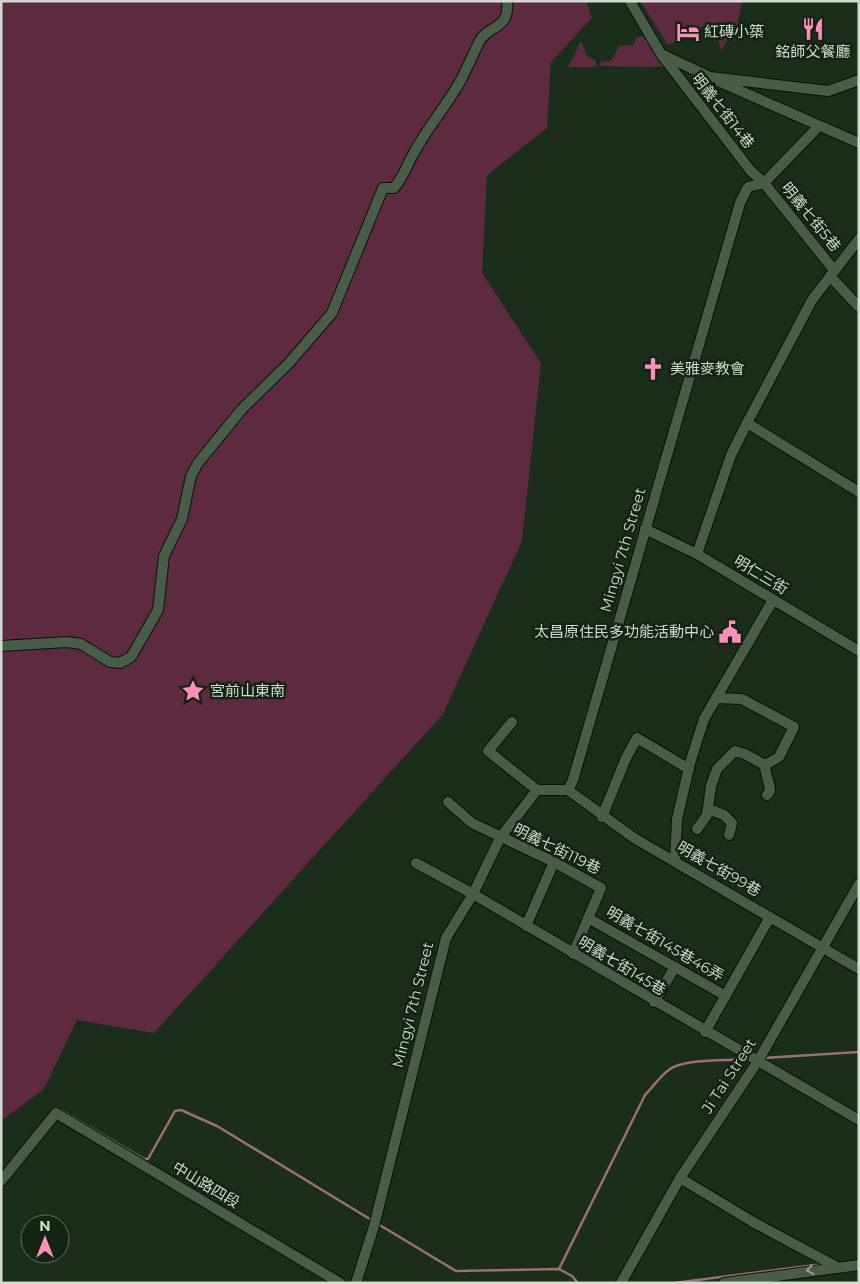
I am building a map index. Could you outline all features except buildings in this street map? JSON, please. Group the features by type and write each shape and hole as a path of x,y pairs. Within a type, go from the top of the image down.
{"street":[{"path":"1,646 67,642 81,644 110,662 120,663 131,657 158,610 164,556 182,519 191,476 198,463 242,409 289,363 332,312 383,188 394,188 401,180 414,152 460,81 481,39 500,27 508,11 507,1"},
{"name":"明義七街14巷","path":"630,1 662,54 750,170 764,183"},
{"path":"662,54 818,127 859,143"},
{"path":"710,77 828,91 859,80"},
{"name":"Mingyi 7th Street","path":"568,790 573,780 644,529 740,203 748,187 764,183 818,127"},
{"name":"明義七街5巷","path":"764,183 859,307"},
{"path":"697,554 731,455 747,423 812,300 859,239"},
{"path":"747,423 859,492"},
{"name":"明仁三街","path":"644,529 697,554 859,651"},
{"path":"675,861 677,818 704,719 772,600"},
{"path":"716,698 742,699 794,727 779,756 765,765"},
{"path":"512,722 488,751 538,790 568,790"},
{"path":"602,817 626,758 637,738 689,769"},
{"path":"697,829 708,809 711,786 717,769 735,751 745,754 765,765"},
{"path":"765,765 765,772 770,786 770,791 767,795"},
{"name":"Mingyi 7th Street","path":"356,1283 375,1222 446,938 473,894 500,838 538,790"},
{"name":"明義七街99巷","path":"568,790 602,817 859,969"},
{"name":"明義七街119巷","path":"448,802 472,823 500,838 554,862 601,888 588,918"},
{"path":"708,809 724,815 732,823 729,835"},
{"path":"526,926 554,862"},
{"name":"明義七街145巷","path":"416,863 473,894 705,1032 859,1120"},
{"name":"Ji Tai Street","path":"621,1283 680,1178 758,1061 859,884"},
{"path":"705,1032 770,917"},
{"path":"573,954 588,918"},
{"name":"明義七街145巷46弄","path":"588,918 726,996"},
{"path":"654,1002 675,967"},
{"name":"中山路四段","path":"1,1181 56,1113 340,1283"},
{"path":"680,1178 753,1222 835,1266"},
{"path":"724,1283 835,1266 859,1265"}],"shaded area":[{"path":"1,1 586,1 592,18 551,62 547,128 487,175 482,273 541,363 522,541 443,714 154,1033 77,1020 44,1089 1,1121"},
{"path":"640,1 742,1 738,23 721,51 717,32 703,26 668,45"},
{"path":"645,36 665,67 599,66 601,62 611,61 619,46 633,45 637,37"},
{"path":"581,41 587,56 596,61 596,67 568,67"}],"waterway":[{"path":"763,1058 859,1052"},
{"path":"559,1269 645,1095 660,1078 670,1069 686,1063 747,1059"},
{"path":"61,1110 144,1159 148,1159 175,1111 181,1110 217,1126 373,1221"},
{"path":"378,1224 456,1271 559,1269 572,1276 578,1283"},
{"path":"674,1283 824,1264"}],"place":[{"name":"銘師父餐廳","path":"813,29"},
{"name":"紅磚小築","path":"688,32"},
{"name":"美雅麥教會","path":"653,369"},
{"name":"太昌原住民多功能活動中心","path":"730,632"},
{"name":"宮前山東南","path":"193,691"}]}
